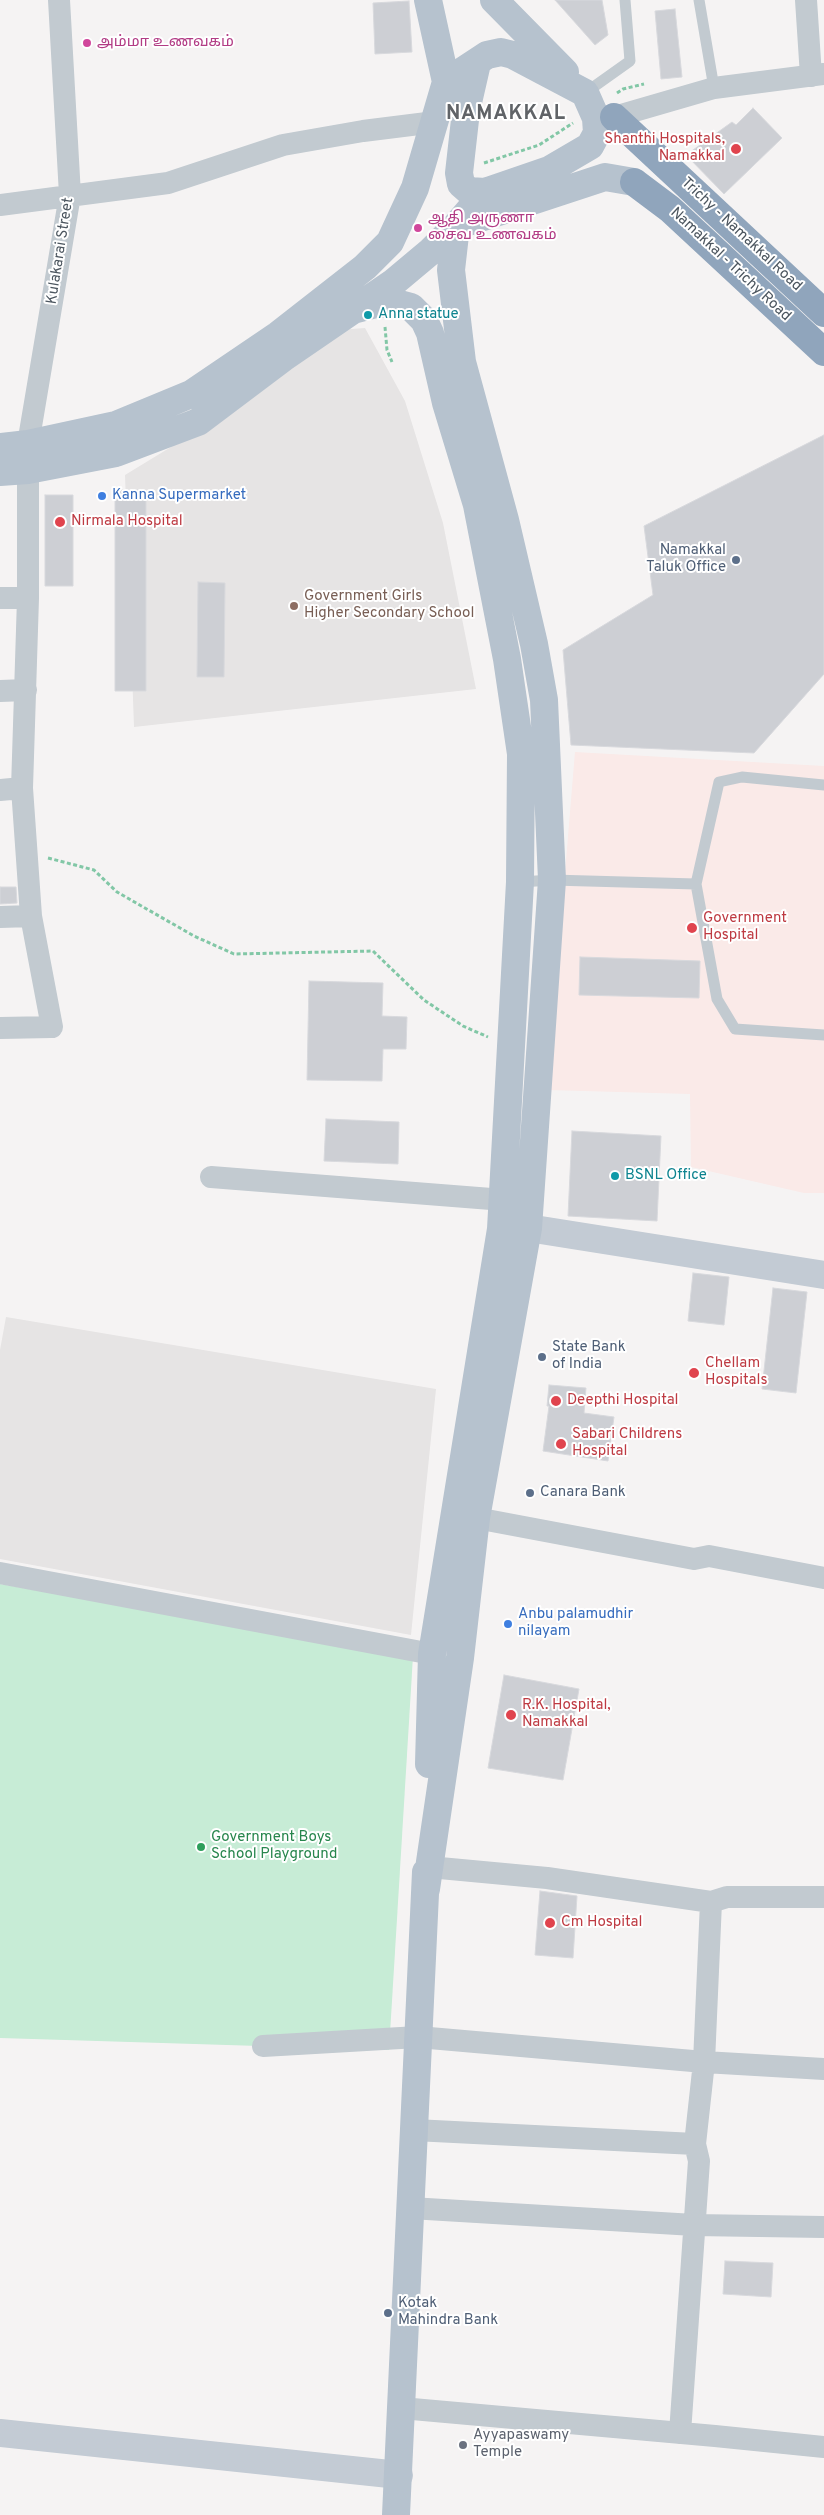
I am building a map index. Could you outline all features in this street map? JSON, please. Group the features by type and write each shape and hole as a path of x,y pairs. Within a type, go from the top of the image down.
{"highway":[{"name":"Trichy - Namakkal Road","path":"614,117 824,313"},
{"name":"Namakkal - Trichy Road","path":"634,182 670,209 824,352"}],"main road":[{"path":"0,472 28,457 116,425 191,394 278,335 365,267 390,242 415,188 446,82 428,0"},
{"path":"494,0 585,93 614,117"},
{"path":"446,82 477,64 487,55 501,52 513,54 585,93 596,118 597,133 590,146 549,170 485,192 469,191 461,184 459,173 466,111 477,64"},
{"path":"456,226 605,177 634,182"},
{"path":"0,447 28,457 116,453 198,422 412,268 456,226 485,192"},
{"path":"427,1878 460,1658 476,1518 528,1228 552,880 544,700 505,520 462,362 451,270 456,226"},
{"path":"352,310 376,304 396,303 411,307 424,320 430,333 446,403 477,505 507,659 521,754 520,882 504,1200 501,1229 432,1654 427,1878 396,2515"}],"street":[{"name":"Kulakarai Street","path":"0,1028 52,1027 31,916 22,788 28,598 28,457 70,195 59,0"},
{"path":"614,117 714,88 817,75 806,0"},
{"path":"0,205 168,183 283,145 363,131 435,122"},
{"path":"0,598 28,598"},
{"path":"0,691 26,690"},
{"path":"0,790 22,788"},
{"path":"0,917 31,916"},
{"path":"211,1177 504,1200"},
{"path":"501,1229 528,1228 824,1275"},
{"path":"476,1518 694,1559 709,1556 824,1578"},
{"path":"0,1573 432,1654"},
{"path":"427,1878 547,1878 711,1902 727,1897 824,1897"},
{"path":"680,2432 699,2161 695,2144 704,2062 711,1902"},
{"path":"263,2046 418,2038 704,2062 824,2069"},
{"path":"414,2130 695,2144"},
{"path":"410,2208 694,2225 824,2227"},
{"path":"401,2408 680,2432 824,2447"},
{"path":"0,2433 399,2475"}],"lane":[{"path":"585,93 630,61 625,0"},
{"path":"700,0 714,88"},
{"path":"824,785 742,777 719,782 696,884 717,999 735,1029 824,1035"},
{"path":"520,882 552,880 696,884"}],"path":[{"path":"27,852 94,870 117,892 194,936 234,954 373,951 424,1000 463,1026 511,1048"}],"shaded area":[{"name":"Government Girls Higher Secondary School","path":"365,328 405,401 443,523 476,689 134,727 125,475 230,411 325,331"},
{"name":"Government Hospital","path":"575,752 824,766 824,1193 804,1193 691,1167 690,1094 547,1090"},
{"path":"6,1317 436,1389 411,1635 0,1559 0,1350"}],"green space":[{"name":"Government Boys School Playground","path":"0,1584 413,1656 389,2050 0,2038"}],"building":[{"path":"555,0 602,0 608,35 595,45"},
{"path":"409,1 412,52 375,54 373,3"},
{"path":"675,9 682,77 661,79 655,11"},
{"path":"753,108 782,138 724,194 686,155 732,122 736,125"},
{"name":"Namakkal Taluk Office","path":"824,435 824,674 754,753 571,745 563,650 653,595 644,526"},
{"path":"115,490 146,490 146,691 115,691"},
{"path":"45,495 73,495 73,586 45,586"},
{"path":"198,582 225,583 224,677 197,677"},
{"path":"0,887 16,887 17,903 0,904"},
{"path":"580,957 700,961 699,998 579,995"},
{"path":"309,981 383,983 382,1016 407,1017 406,1049 383,1049 382,1081 307,1080"},
{"path":"326,1119 399,1122 398,1164 324,1161"},
{"name":"BSNL Office","path":"572,1131 661,1136 657,1221 568,1216"},
{"path":"693,1273 729,1277 724,1325 688,1321"},
{"path":"773,1288 807,1292 796,1393 762,1389"},
{"path":"549,1385 586,1388 584,1413 614,1417 608,1461 543,1451 549,1406 547,1406"},
{"path":"504,1675 579,1689 563,1780 488,1768"},
{"path":"540,1891 577,1896 573,1958 535,1955"},
{"path":"725,2261 773,2263 771,2297 723,2294"}],"place":[{"name":"அம்மா உணவகம்","path":"87,43"},
{"name":"Shanthi Hospitals, Namakkal","path":"736,149"},
{"name":"ஆதி அருணா சைவ உணவகம்","path":"418,228"},
{"name":"Anna statue","path":"368,315"},
{"name":"Kanna Supermarket","path":"102,496"},
{"name":"Nirmala Hospital","path":"60,522"},
{"name":"Namakkal Taluk Office","path":"736,560"},
{"name":"Government Girls Higher Secondary School","path":"294,606"},
{"name":"Government Hospital","path":"692,928"},
{"name":"BSNL Office","path":"615,1176"},
{"name":"State Bank of India","path":"542,1357"},
{"name":"Chellam Hospitals","path":"694,1373"},
{"name":"Deepthi Hospital","path":"556,1401"},
{"name":"Sabari Childrens Hospital","path":"561,1444"},
{"name":"Canara Bank","path":"530,1493"},
{"name":"Anbu palamudhir nilayam","path":"508,1624"},
{"name":"R.K. Hospital, Namakkal","path":"511,1715"},
{"name":"Government Boys School Playground","path":"201,1847"},
{"name":"Cm Hospital","path":"550,1923"},
{"name":"Kotak Mahindra Bank","path":"388,2313"},
{"name":"Ayyapaswamy Temple","path":"463,2445"}],"district":[{"name":"NAMAKKAL","path":"506,115"}]}
